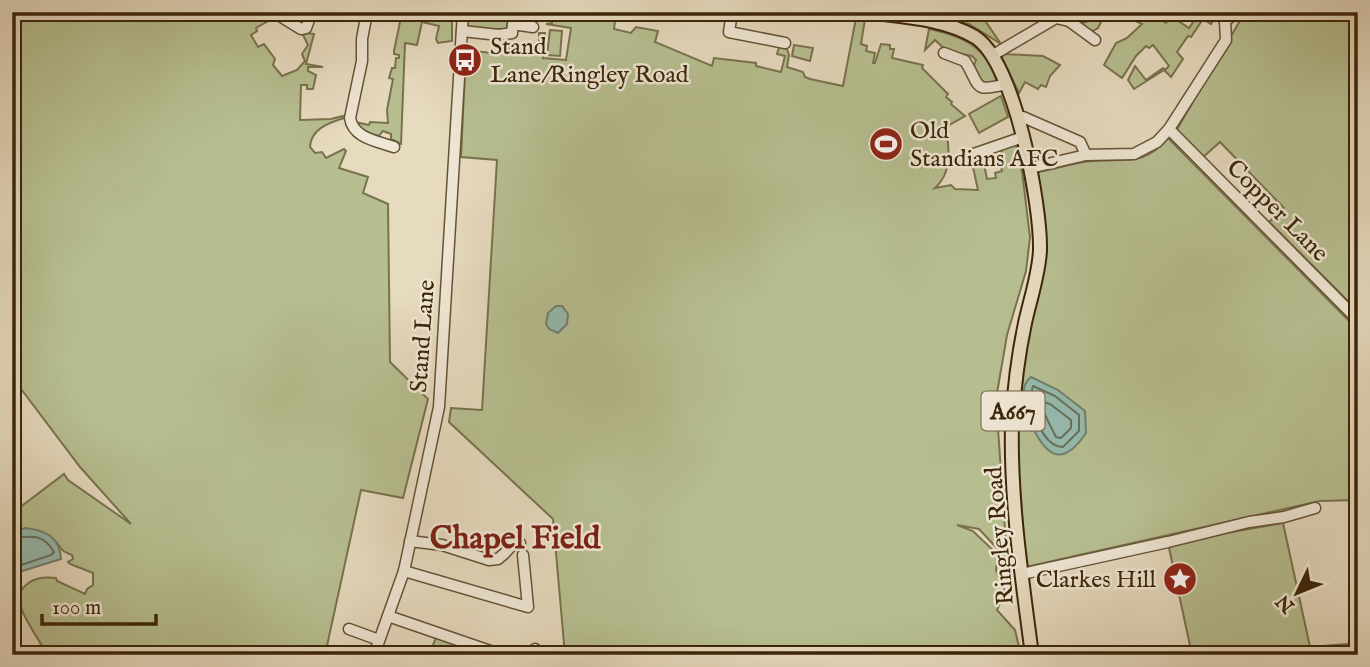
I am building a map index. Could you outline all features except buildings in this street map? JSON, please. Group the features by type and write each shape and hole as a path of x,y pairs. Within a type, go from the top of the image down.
{"main road":[{"name":"Ringley Road","path":"867,12 936,22 961,30 981,42 993,55 1006,84 1023,137 1037,211 1040,253 1018,356 1012,424 1014,498 1032,655"}],"street":[{"path":"280,16 301,29 306,28 312,12"},
{"path":"367,12 351,125 358,134 388,142"},
{"name":"Stand Lane","path":"374,655 404,571 439,407 463,12"},
{"path":"732,12 729,32 785,43"},
{"path":"1030,168 1086,155 1134,154 1150,147 1169,129 1226,40 1222,17 1237,12"},
{"path":"993,55 1056,18 1069,20 1095,40"},
{"path":"462,30 499,35 512,33 513,24 533,27"},
{"path":"944,53 965,61 982,88 1006,84"},
{"path":"1018,119 1023,117 1080,142 1086,155"},
{"name":"Copper Lane","path":"1169,129 1358,320"},
{"path":"968,156 1023,137"},
{"path":"1022,574 1315,508"},
{"path":"410,541 442,545 489,560 498,559 515,542 520,543"},
{"path":"404,571 528,607 523,555"},
{"path":"388,616 493,652"},
{"path":"349,629 379,640"}],"green space":[{"path":"12,12 245,12 247,16 259,21 270,20 256,28 257,31 251,35 258,47 264,44 275,59 273,65 282,76 297,70 305,61 302,54 308,45 303,35 314,34 306,64 323,67 308,67 308,71 316,75 313,89 301,85 300,120 343,116 344,118 317,131 310,147 315,153 322,152 326,158 344,149 346,151 339,168 368,177 363,193 388,204 390,362 428,399 403,498 361,490 325,655 46,655 21,609 20,593 32,581 39,578 56,578 57,581 85,594 93,585 93,573 70,564 68,562 73,559 72,555 45,535 28,531 12,533 12,504 19,508 64,474 68,480 131,524 80,467 12,377"},
{"path":"402,12 452,12 452,41 438,43 436,39 439,26 422,22 417,45 405,43 401,144 391,139 391,134 383,131 379,136 362,132 355,122 369,125 370,122 388,123 387,110 393,79 389,78 392,68 395,68 396,58 399,58 394,51"},
{"path":"468,12 515,12 515,17 508,17 507,29 466,29"},
{"path":"553,12 556,12 555,17 572,19 573,15 583,16 584,12 595,13 595,17 615,21 614,29 631,33 636,27 658,31 655,42 712,66 714,58 756,63 756,66 781,72 785,56 777,54 779,47 787,49 787,67 803,72 805,77 810,79 843,86 856,18 865,19 861,44 867,46 866,51 875,53 873,63 881,44 890,45 890,49 894,49 892,58 923,65 922,68 948,94 946,97 951,104 965,116 946,127 949,151 947,167 941,182 935,188 951,185 955,189 978,190 971,158 982,154 987,179 996,178 995,173 1002,171 1002,148 1016,145 1030,237 1026,271 1007,335 996,399 1007,559 979,529 957,525 973,531 998,555 996,570 1005,592 997,610 1015,630 1021,655 565,655 553,519 449,422 451,408 482,410 497,160 461,157 466,50 500,54 501,48 526,48 527,43 539,44 539,33 545,33 543,58 566,60 571,28 546,24 552,23"},
{"path":"934,12 1002,12 986,22 1001,44 969,24 933,17"},
{"path":"1095,12 1106,12 1098,28 1091,32 1073,18 1083,23 1092,20"},
{"path":"1117,12 1151,12 1166,23 1171,16 1189,28 1200,12 1207,12 1214,19 1211,24 1203,19 1191,37 1188,36 1177,52 1183,59 1171,77 1164,70 1134,89 1128,80 1135,66 1146,80 1169,66 1153,45 1149,48 1146,46 1136,56 1122,78 1104,65 1116,43 1127,38 1142,24"},
{"path":"1245,12 1358,12 1358,311 1269,222 1284,208 1220,142 1202,158 1176,131"},
{"path":"929,29 953,35 972,45 987,60 997,83 985,85 977,78 974,65 976,60 972,56 947,51 935,40 925,50"},
{"path":"550,30 562,31 560,56 547,55"},
{"path":"794,45 813,48 810,61 792,56"},
{"path":"1004,54 1043,56 1060,65 1050,76 1046,87 1041,85 1038,89 1025,82 1019,93 1002,58"},
{"path":"1001,96 1008,117 979,133 969,114"},
{"path":"1168,138 1358,330 1358,500 1320,501 1026,567 1016,434 1021,359 1046,235 1038,172 1086,162 1142,157"},
{"path":"1283,523 1310,647 1358,643 1358,655 1192,655 1168,543"},
{"path":"437,635 456,644 452,655 429,655"}],"water":[{"path":"556,306 562,306 568,314 567,324 558,333 549,329 546,324 548,313"},
{"path":"1031,377 1058,390 1085,411 1086,433 1064,454 1051,452 1045,447 1033,428 1024,395 1025,384"},
{"path":"25,528 50,536 58,545 61,559 13,574 12,533"}],"place":[{"name":"Stand Lane/Ringley Road","path":"465,60"},
{"name":"Old Standians AFC","path":"886,144"},
{"name":"Clarkes Hill","path":"1180,579"}],"district":[{"name":"Chapel Field","path":"515,537"}]}
